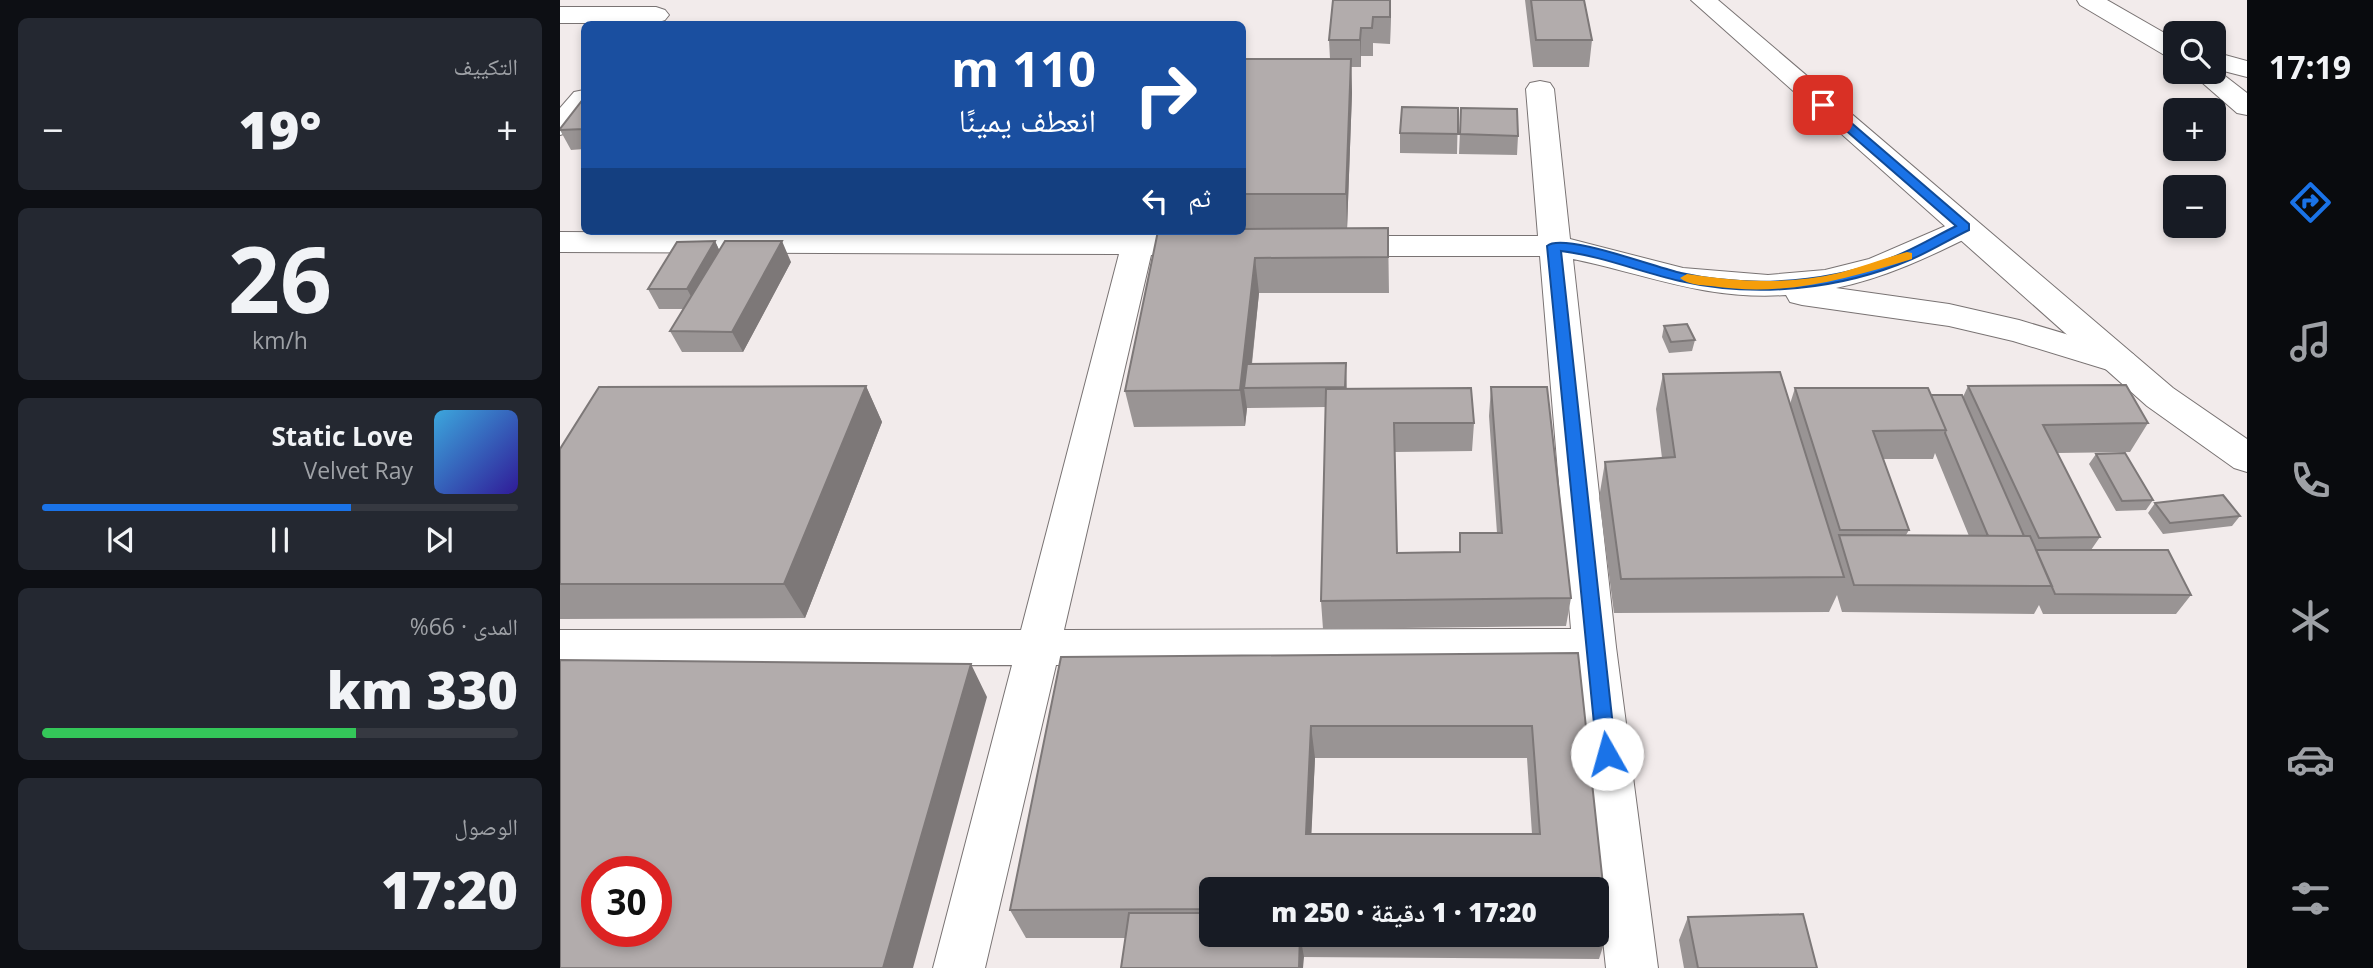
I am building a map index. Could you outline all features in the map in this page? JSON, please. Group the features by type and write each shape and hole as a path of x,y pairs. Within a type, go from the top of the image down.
{"street":[{"path":"1703,0 2160,397 2247,458"},
{"path":"2090,0 2163,43"},
{"path":"560,15 658,13"},
{"path":"2226,63 2247,69"},
{"path":"2218,84 2247,107"},
{"path":"1540,89 1594,647 1632,968"},
{"path":"560,126 581,102"},
{"path":"1734,285 1786,286 1840,277 1906,257 1964,227"},
{"path":"560,242 1139,238 1234,245"},
{"path":"958,968 1040,648 1139,238"},
{"path":"1304,246 1554,246 1581,249 1682,278 1949,315 2020,331 2121,362"},
{"path":"560,649 1594,647"}],"building":[{"path":"1333,0 1390,0 1390,17 1373,17 1372,28 1361,28 1360,40 1329,40"},
{"path":"1531,0 1584,0 1592,40 1536,40"},
{"path":"1246,59 1351,59 1346,194 1246,194"},
{"path":"581,102 581,129 560,129"},
{"path":"1402,107 1458,108 1458,134 1400,133"},
{"path":"1461,108 1517,109 1518,136 1460,134"},
{"path":"1388,228 1388,257 1255,258 1240,390 1125,391 1157,235 1246,235 1246,229"},
{"path":"715,241 687,289 648,289 677,242"},
{"path":"725,241 782,241 732,332 670,331"},
{"path":"1687,324 1695,340 1671,342 1664,326"},
{"path":"1346,363 1345,387 1244,388 1247,364"},
{"path":"1780,372 1844,577 1621,579 1605,462 1675,457 1663,374"},
{"path":"2126,385 2148,423 2043,425 2100,537 2039,538 1968,386"},
{"path":"866,386 784,584 560,584 560,449 599,387"},
{"path":"1491,387 1547,387 1571,598 1321,601 1326,389 1471,388 1474,423 1394,423 1397,553 1460,552 1460,533 1502,533"},
{"path":"1795,388 1928,388 1946,430 1873,431 1909,530 1840,530"},
{"path":"1931,395 1962,395 2024,536 1988,536"},
{"path":"2125,453 2153,500 2122,501 2096,454"},
{"path":"2223,495 2240,516 2170,523 2155,503"},
{"path":"1839,535 2030,536 2052,586 1854,585"},
{"path":"2036,550 2168,550 2191,595 2055,594"},
{"path":"1578,653 1602,877 1199,877 1199,909 1010,910 1061,657","holes":["1311,726 1532,726 1540,834 1306,834"]},
{"path":"560,660 971,664 883,968 560,968"},
{"path":"1129,913 1199,913 1199,947 1300,947 1299,968 1121,968"},
{"path":"1803,914 1817,968 1698,968 1688,917"}],"slow traffic":[{"path":"1687,278 1734,285 1786,286 1840,277 1907,256"}],"route":[{"path":"1607,754 1554,246 1581,249 1682,278 1734,285 1786,286 1840,277 1906,257 1964,227 1823,105"}]}
